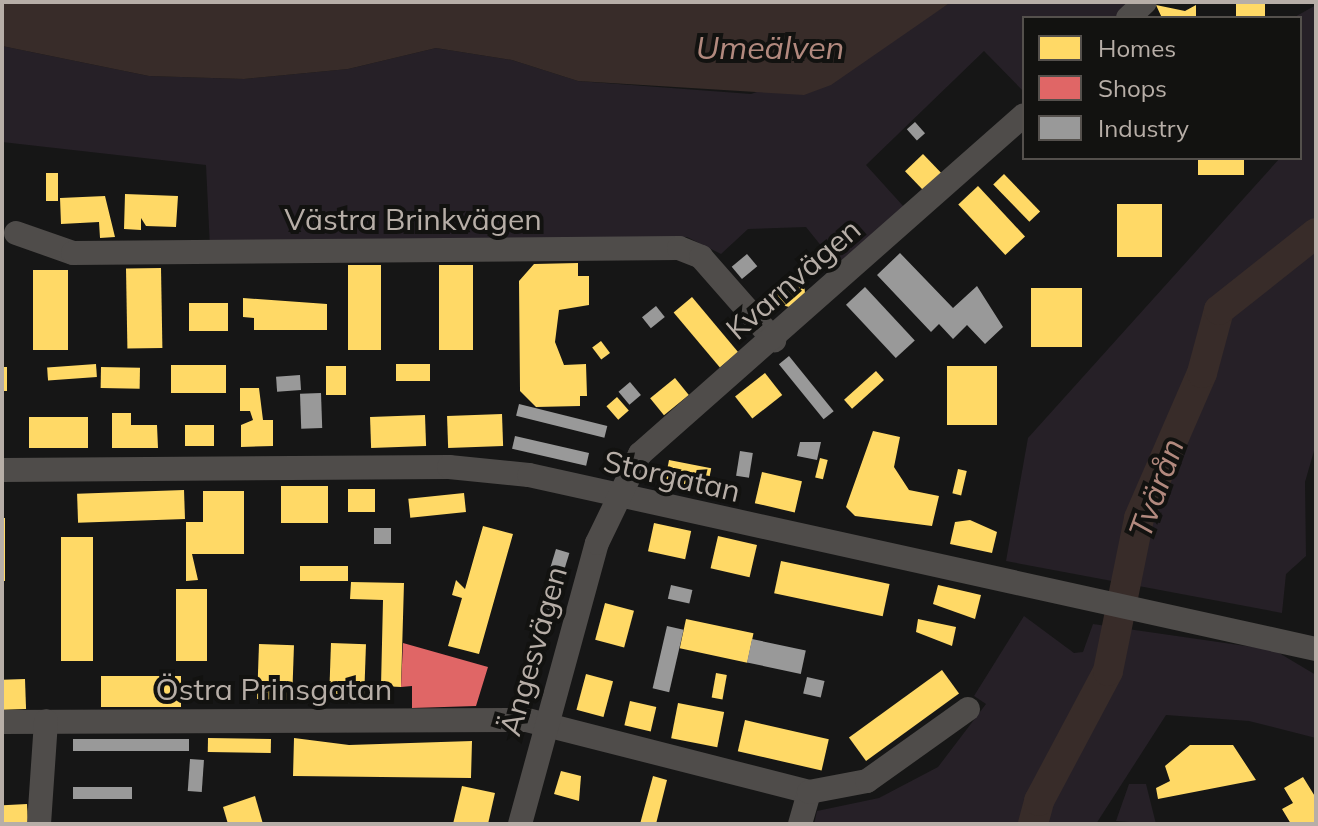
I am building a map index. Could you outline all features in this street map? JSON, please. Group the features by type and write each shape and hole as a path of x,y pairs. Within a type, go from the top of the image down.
{"street":[{"path":"1130,16 1145,2"},
{"name":"Kvarnvägen","path":"615,496 640,454 774,340 1022,117"},
{"name":"Västra Brinkvägen","path":"16,233 73,253 679,248 701,257 774,340"},
{"name":"Storgatan","path":"2,470 449,467 529,475 615,496 1150,608 1316,649"},
{"name":"Ängesvägen","path":"520,824 545,725 615,496"},
{"path":"800,824 809,792 867,781 968,709"},
{"path":"39,824 46,721"},
{"name":"Östra Prinsgatan","path":"2,722 545,725 809,792"}],"shaded area":[{"path":"951,2 1145,2 1130,16 1022,16 1022,90 984,51 866,165 904,207 839,268 806,227 748,229 721,254 687,237 210,248 206,165 2,142 2,46 149,76 244,79 348,69 436,48 512,60 578,81 751,94 877,50"},
{"path":"1316,5 1316,444 1305,482 1306,556 1286,574 1282,613 1006,561 1028,438 1278,160 1302,160 1302,16 1297,16"},
{"path":"1024,616 1074,653 1083,652 1093,624 1274,650 1316,675 1316,738 1249,721 1166,715 1096,824 814,824 817,811 879,798 938,767 986,704 974,696"},
{"path":"1129,784 1146,784 1156,824 1116,821"}],"water":[{"name":"Umeälven","path":"2,2 951,2 831,85 804,95 578,81 512,60 436,48 348,69 244,79 149,76 2,46"}],"building: Homes":[{"path":"1236,2 1265,2 1265,16 1236,16"},
{"path":"1156,5 1185,11 1196,5 1196,16 1161,16"},
{"path":"923,154 942,174 924,192 905,171"},
{"path":"1198,160 1244,160 1244,175 1198,175"},
{"path":"46,173 58,173 58,201 46,201"},
{"path":"1004,174 1040,211 1029,222 993,184"},
{"path":"978,186 1025,236 1005,255 958,204"},
{"path":"125,194 178,196 176,227 146,226 141,218 141,230 124,229"},
{"path":"105,196 115,237 100,238 99,222 61,224 60,198"},
{"path":"1117,204 1162,204 1162,257 1117,257"},
{"path":"578,263 578,276 589,276 589,305 559,310 555,342 564,365 586,364 587,396 580,396 580,406 536,407 520,391 519,281 534,264"},
{"path":"348,265 381,265 381,350 348,350"},
{"path":"439,265 473,265 473,350 439,350"},
{"path":"161,268 162,348 127,349 126,269"},
{"path":"33,270 68,270 68,350 33,350"},
{"path":"791,279 801,283 805,293 801,303 791,307 781,303 777,293 781,283"},
{"path":"1031,288 1082,288 1082,347 1031,347"},
{"path":"692,297 738,352 720,368 674,312"},
{"path":"243,298 327,304 327,330 254,330 254,318 243,317"},
{"path":"189,303 228,303 228,331 189,331"},
{"path":"601,341 610,353 601,360 592,348"},
{"path":"96,364 97,377 48,380 47,367"},
{"path":"396,364 430,364 430,381 396,381"},
{"path":"171,365 226,365 226,393 171,393"},
{"path":"326,366 346,366 346,395 326,395"},
{"path":"947,366 997,366 997,425 947,425"},
{"path":"2,367 7,367 7,391 2,391"},
{"path":"101,367 140,368 140,389 101,388"},
{"path":"876,371 884,380 852,409 844,400"},
{"path":"765,373 782,395 752,418 735,396"},
{"path":"675,378 689,395 664,415 650,398"},
{"path":"240,388 259,388 263,420 273,420 273,446 241,447 241,425 253,420 250,411 240,411"},
{"path":"617,397 629,411 618,420 606,406"},
{"path":"112,413 131,413 131,425 157,425 158,448 112,448"},
{"path":"502,414 503,446 448,448 447,416"},
{"path":"425,415 426,446 371,448 370,417"},
{"path":"29,417 88,417 88,448 29,448"},
{"path":"185,425 214,425 214,446 185,446"},
{"path":"873,431 900,437 894,467 909,490 939,496 932,526 855,516 846,507"},
{"path":"820,458 828,460 823,479 815,477"},
{"path":"669,460 711,468 707,491 665,483"},
{"path":"958,469 967,471 961,495 952,493"},
{"path":"762,472 802,481 795,512 755,503"},
{"path":"281,486 328,486 328,523 281,523"},
{"path":"348,489 375,489 375,512 348,512"},
{"path":"184,490 185,519 78,523 77,494"},
{"path":"203,491 244,491 244,554 192,554 198,580 186,581 186,522 203,522"},
{"path":"464,493 466,512 410,518 408,499"},
{"path":"2,518 5,518 5,581 2,581"},
{"path":"970,520 997,532 992,553 950,544 955,522"},
{"path":"654,523 691,531 685,559 648,551"},
{"path":"483,526 513,534 479,654 448,646 462,598 452,595 456,580 465,589"},
{"path":"718,536 757,545 750,577 711,568"},
{"path":"61,537 93,537 93,661 61,661"},
{"path":"781,561 890,584 883,616 774,593"},
{"path":"300,566 348,566 348,581 300,581"},
{"path":"351,582 404,583 401,687 381,686 383,600 350,599"},
{"path":"938,585 981,595 975,619 933,604"},
{"path":"176,589 207,589 207,661 176,661"},
{"path":"605,603 634,611 624,647 595,640"},
{"path":"686,619 753,633 747,663 680,648"},
{"path":"918,619 956,627 952,646 916,632"},
{"path":"331,643 366,644 364,699 329,698"},
{"path":"259,644 294,645 292,700 257,699"},
{"path":"942,670 959,693 866,761 849,738"},
{"path":"716,673 727,675 722,700 712,698"},
{"path":"586,674 613,681 603,717 576,710"},
{"path":"101,676 181,676 181,707 101,707"},
{"path":"25,679 26,709 3,710 2,680"},
{"path":"630,701 656,707 651,731 624,725"},
{"path":"678,703 724,712 717,747 671,738"},
{"path":"745,720 829,739 822,771 738,751"},
{"path":"208,738 271,739 271,753 208,752"},
{"path":"294,738 349,745 472,741 471,778 293,776"},
{"path":"1190,745 1233,745 1256,780 1158,799 1156,788 1170,781 1165,766"},
{"path":"561,771 581,776 579,801 554,794"},
{"path":"653,776 667,780 656,824 640,824"},
{"path":"1303,777 1316,798 1316,824 1291,824 1282,809 1293,803 1284,788"},
{"path":"462,786 495,793 488,824 453,824"},
{"path":"255,796 263,824 228,824 223,807"},
{"path":"27,804 28,824 4,824 3,805"}],"building: Shops":[{"path":"403,643 488,667 476,706 412,708 412,686 401,687"}],"building: Industry":[{"path":"915,122 925,133 917,141 907,129"},
{"path":"900,253 953,308 977,286 1003,327 985,344 967,325 953,339 939,324 931,332 877,275"},
{"path":"747,254 757,266 742,279 732,267"},
{"path":"865,287 915,340 896,358 846,305"},
{"path":"656,306 665,317 651,328 642,317"},
{"path":"789,356 834,411 824,419 779,364"},
{"path":"300,375 301,390 277,392 276,377"},
{"path":"630,382 641,395 629,405 619,392"},
{"path":"321,393 322,428 301,429 300,394"},
{"path":"519,404 607,426 604,438 516,416"},
{"path":"515,436 589,453 586,466 512,449"},
{"path":"800,442 821,442 817,460 797,456"},
{"path":"740,451 753,453 749,478 736,476"},
{"path":"374,528 391,528 391,544 374,544"},
{"path":"556,549 569,553 552,610 538,606"},
{"path":"671,585 692,590 689,604 668,599"},
{"path":"667,626 684,630 669,692 653,688"},
{"path":"752,639 806,650 801,674 747,662"},
{"path":"807,677 825,681 821,698 803,694"},
{"path":"73,739 189,739 189,751 73,751"},
{"path":"190,759 204,760 202,792 188,791"},
{"path":"73,787 132,787 132,799 73,799"}],"waterway":[{"name":"Tvärån","path":"1033,824 1039,801 1108,671 1139,518 1202,373 1219,310 1316,233"}]}
